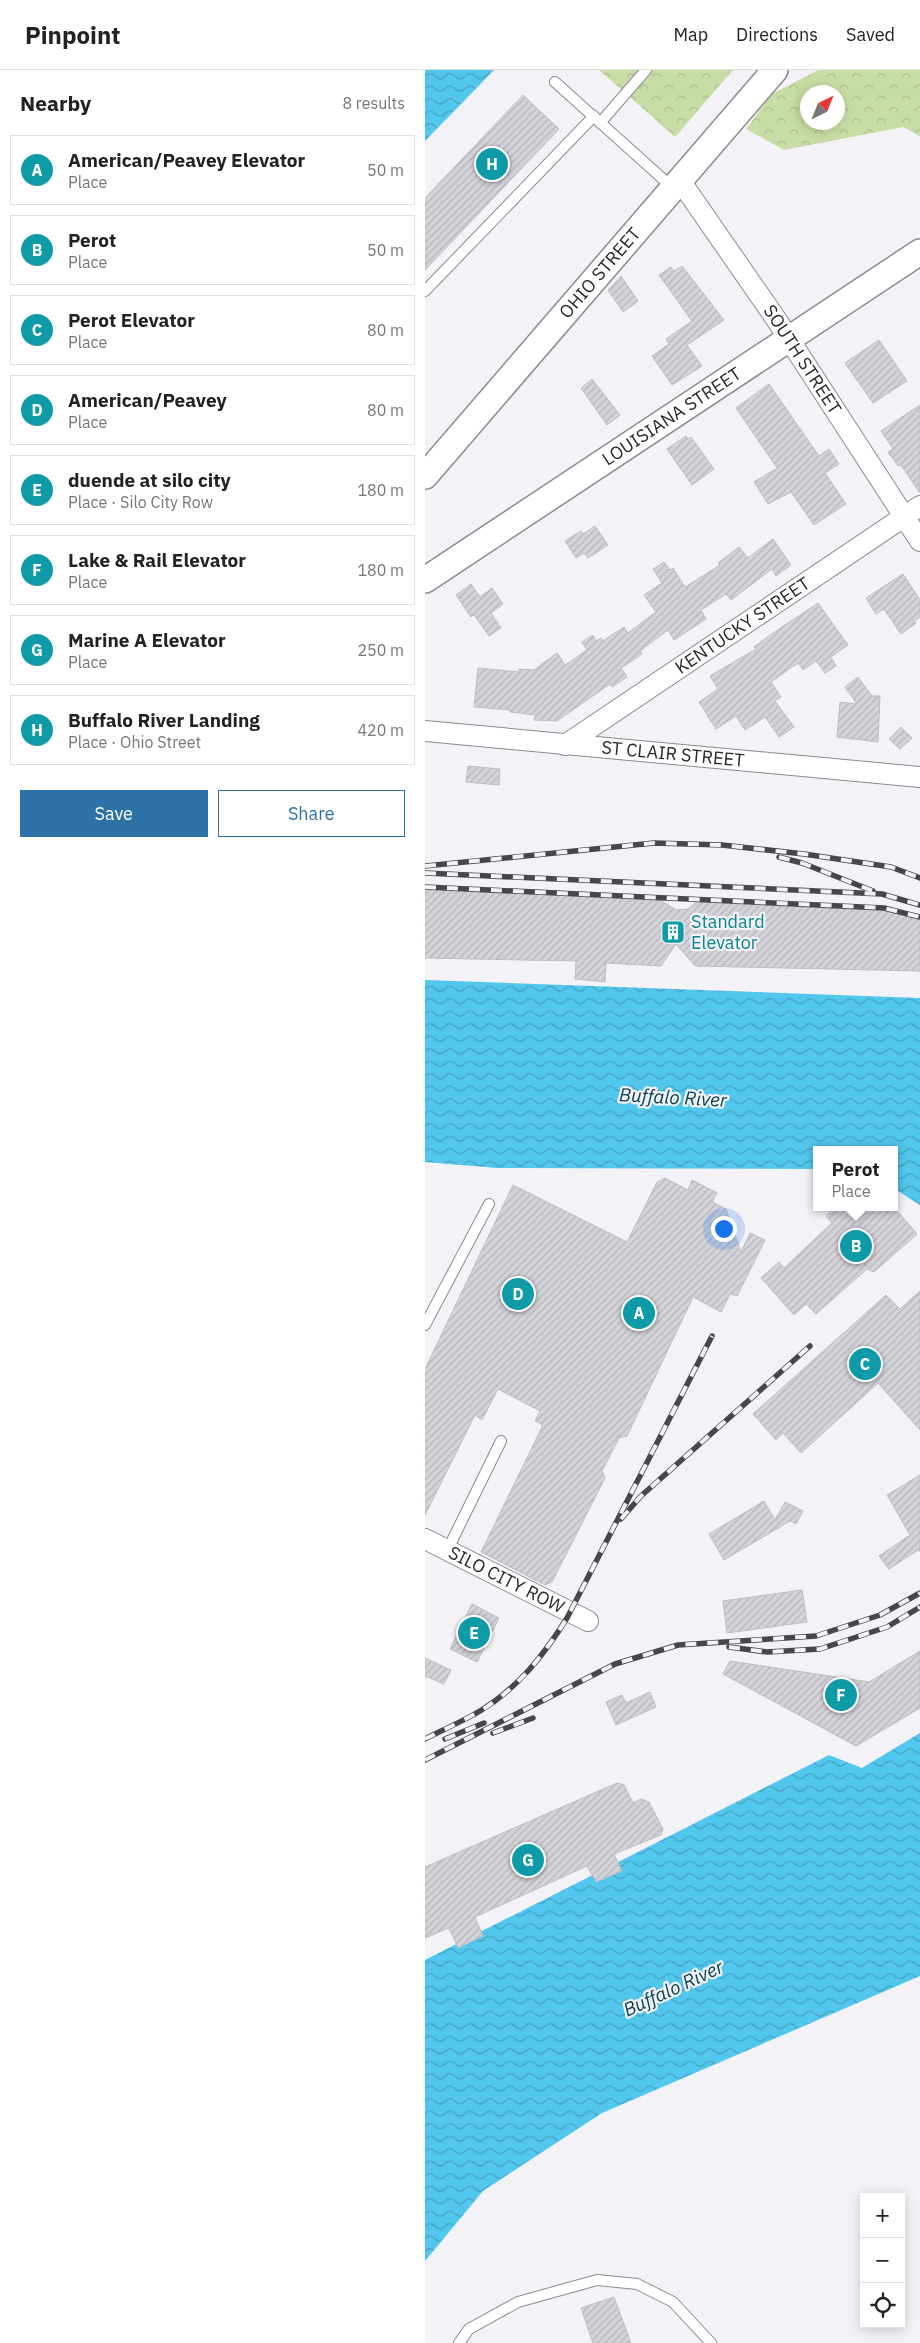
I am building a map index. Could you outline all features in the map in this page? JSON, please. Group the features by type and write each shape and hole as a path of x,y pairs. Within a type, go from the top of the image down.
{"street":[{"name":"OHIO STREET","path":"425,476 775,70"},
{"name":"SOUTH STREET","path":"677,185 912,512 920,541"},
{"name":"LOUISIANA STREET","path":"425,580 920,252"},
{"name":"KENTUCKY STREET","path":"565,745 912,512"},
{"name":"ST CLAIR STREET","path":"425,731 920,777"},
{"name":"SILO CITY ROW","path":"425,1539 588,1621"}],"lane":[{"path":"425,291 647,70"},
{"path":"555,82 597,120 677,185"},
{"path":"425,1325 489,1204"},
{"path":"447,1551 501,1441"},
{"path":"459,2343 469,2329 518,2302 597,2280 637,2284 673,2302 711,2343"}],"green space":[{"path":"599,70 733,70 675,137"},
{"path":"818,70 920,70 920,136 903,127 784,150 746,129 772,94"}],"water":[{"path":"425,70 494,70 425,141"},
{"name":"Buffalo River","path":"425,980 920,998 920,1205 898,1191 898,1146 813,1146 813,1169 497,1168 425,1162"},
{"name":"Buffalo River","path":"920,1733 920,1976 602,2113 483,2191 425,2261 425,1960 829,1755 862,1768"}],"building":[{"path":"523,95 559,129 425,270 425,198"},
{"path":"682,266 724,320 687,345 702,366 672,385 652,356 669,344 666,339 692,321 659,275 671,267 674,271"},
{"path":"621,276 638,301 623,312 608,290"},
{"path":"879,340 907,381 873,403 845,363"},
{"path":"592,379 620,415 607,425 581,388"},
{"path":"769,384 819,456 829,449 839,464 825,473 846,504 814,525 791,492 768,504 754,482 777,468 736,408"},
{"path":"920,405 920,493 901,465 898,466 888,452 893,449 881,431"},
{"path":"686,436 688,439 691,437 714,469 692,485 667,449"},
{"path":"595,526 608,545 588,558 584,553 576,558 565,541 581,531 583,534"},
{"path":"773,539 791,565 776,576 772,569 731,600 726,594 701,610 706,619 674,640 668,630 640,651 642,654 621,668 627,677 612,687 610,684 557,721 534,720 535,715 510,712 510,710 474,707 478,668 519,672 519,669 534,670 557,653 565,665 587,650 582,642 593,635 596,641 601,638 603,641 624,627 628,633 656,612 644,595 662,583 653,569 664,562 670,570 673,568 685,587 720,565 718,563 739,547 748,558"},
{"path":"903,574 920,600 920,617 914,621 916,623 901,634 884,609 876,614 866,598"},
{"path":"471,584 480,597 492,588 503,604 491,613 501,628 489,636 474,615 471,617 456,595"},
{"path":"818,603 848,645 831,657 836,666 825,673 816,661 803,670 798,663 771,682 781,697 775,701 794,727 779,737 765,717 745,730 736,716 716,729 699,702 718,689 710,676 756,649 754,647 770,635"},
{"path":"858,677 872,696 880,696 878,742 837,737 840,702 857,704 845,687"},
{"path":"901,727 912,738 900,749 889,739"},
{"path":"468,766 500,769 499,785 466,782"},
{"name":"Standard Elevator","path":"425,889 659,899 676,910 688,909 699,900 881,909 914,917 920,921 920,971 695,966 676,944 661,966 606,963 605,982 575,979 576,961 425,958"},
{"path":"665,1178 688,1190 692,1180 717,1193 712,1202 726,1209 741,1252 750,1233 765,1240 737,1296 730,1294 721,1312 693,1297 627,1436 619,1438 602,1471 605,1478 552,1582 545,1585 481,1552 543,1425 535,1421 540,1411 498,1389 482,1420 475,1415 425,1515 425,1369 513,1185 627,1242 657,1182"},
{"path":"832,1211 897,1211 917,1234 874,1272 867,1269 816,1314 806,1304 794,1315 761,1278 779,1262 784,1268 832,1223 826,1216"},
{"path":"920,1291 920,1430 878,1383 801,1453 783,1433 776,1440 753,1414 886,1295 900,1309"},
{"path":"920,1475 920,1552 918,1550 889,1569 879,1556 910,1535 887,1495"},
{"path":"764,1501 775,1520 785,1502 803,1511 796,1524 790,1521 724,1560 709,1534"},
{"path":"802,1590 807,1622 727,1633 723,1601"},
{"path":"472,1604 499,1618 477,1662 450,1649"},
{"path":"920,1651 920,1708 856,1746 723,1674 730,1661 869,1682"},
{"path":"425,1658 451,1670 444,1684 425,1676"},
{"path":"650,1692 656,1707 616,1725 606,1702 622,1695 626,1703"},
{"path":"617,1783 624,1785 633,1803 641,1799 649,1802 663,1829 661,1835 614,1854 622,1871 596,1882 587,1866 475,1917 483,1936 458,1948 449,1928 425,1938 425,1867"},
{"path":"614,2297 631,2343 593,2343 581,2308"}],"railway":[{"path":"425,866 654,843 722,845 804,854 891,867 920,878"},
{"path":"779,857 802,863 873,891"},
{"path":"425,873 882,894 920,905"},
{"path":"425,887 884,908 920,917"},
{"path":"425,1739 473,1715 494,1702 529,1670 549,1645 567,1618 712,1336"},
{"path":"621,1519 641,1496 810,1346"},
{"path":"425,1760 615,1664 678,1645 816,1636 880,1615 920,1593"},
{"path":"729,1647 767,1652 820,1649 887,1627 920,1607"},
{"path":"493,1733 533,1718"},
{"path":"445,1739 484,1723"}],"place":[{"name":"Buffalo River Landing","path":"492,164"},
{"name":"Standard Elevator","path":"673,932"},
{"name":"Perot","path":"856,1246"},
{"name":"American/Peavey","path":"518,1294"},
{"name":"American/Peavey Elevator","path":"639,1313"},
{"name":"Perot Elevator","path":"865,1364"},
{"name":"duende at silo city","path":"474,1633"},
{"name":"Lake & Rail Elevator","path":"841,1695"},
{"name":"Marine A Elevator","path":"528,1860"}]}
